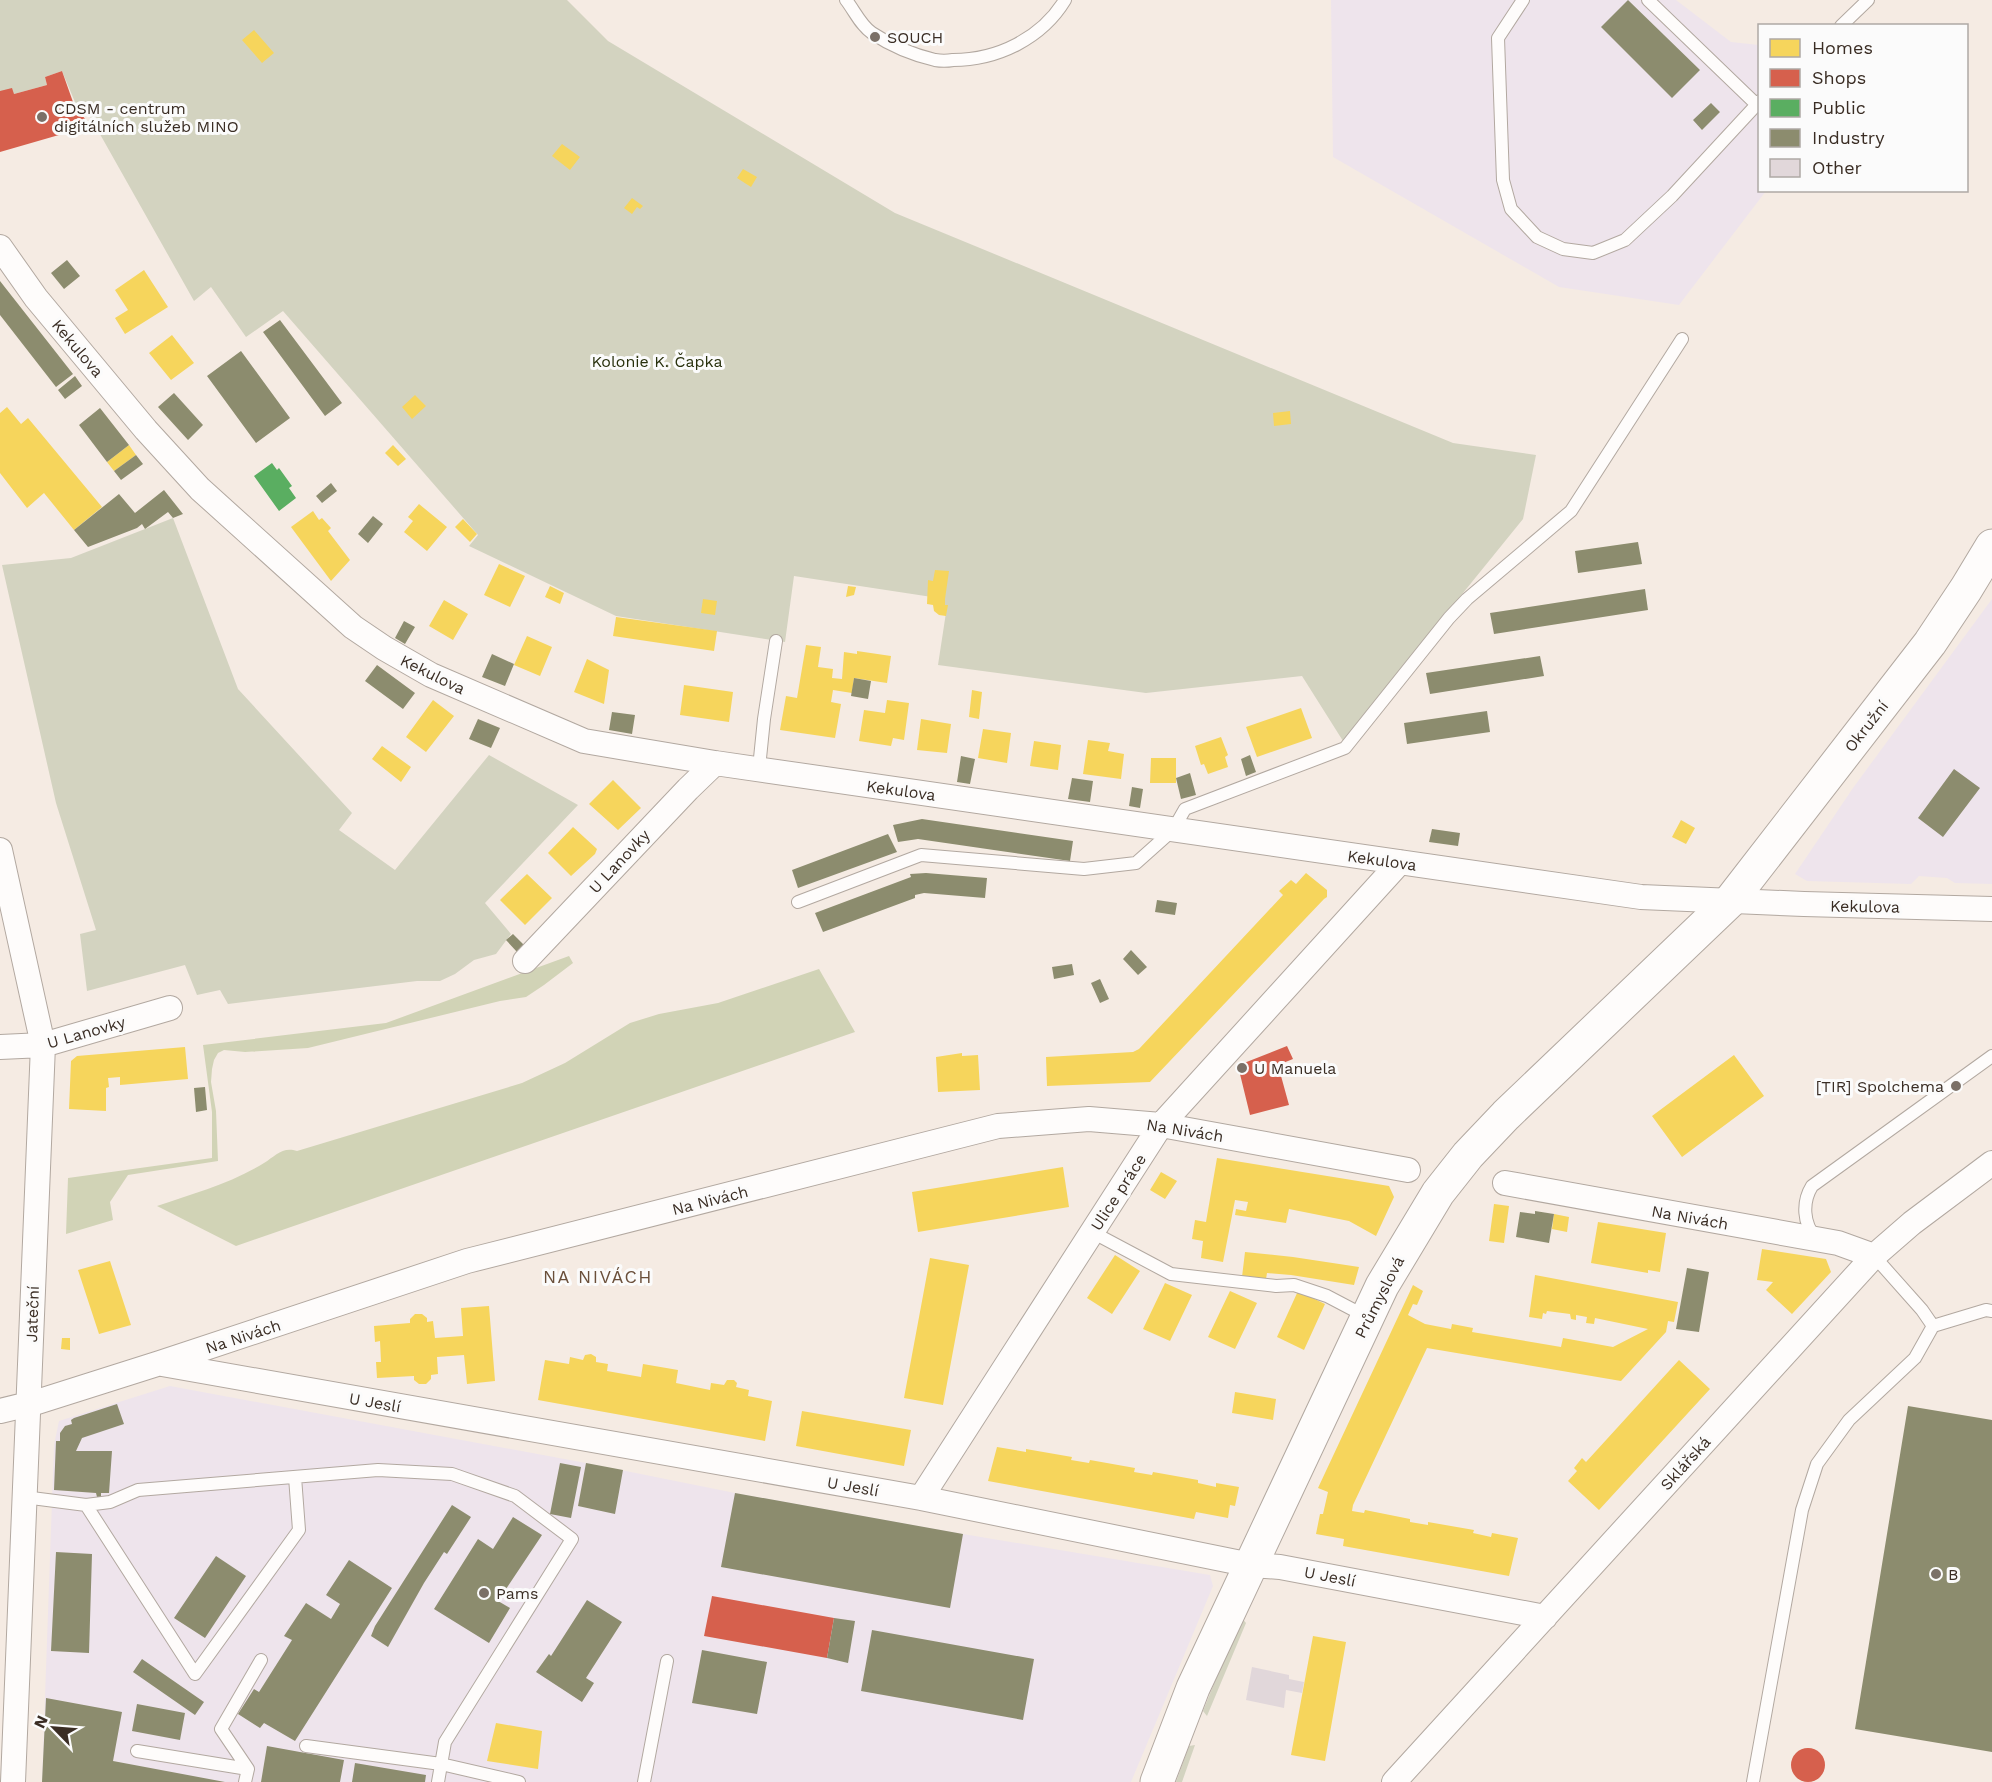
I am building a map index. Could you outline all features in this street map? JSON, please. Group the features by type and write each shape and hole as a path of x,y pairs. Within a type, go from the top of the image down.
{"street":[{"name":"Kekulova","path":"0,247 36,298 146,430 200,489 353,627 392,654 431,675 584,741 715,763 1641,897 1992,909"},
{"name":"Okružní","path":"1731,900 1930,643 1992,546"},
{"name":"U Lanovky","path":"525,961 715,763"},
{"name":"Jateční","path":"0,850 43,1045 13,1782"},
{"name":"Ulice práce","path":"921,1498 1161,1125 1401,862"},
{"name":"Průmyslová","path":"1157,1782 1193,1688 1382,1286 1438,1193 1468,1155 1506,1114 1731,900"},
{"name":"U Lanovky","path":"0,1047 43,1045 170,1008"},
{"name":"Na Nivách","path":"0,1412 160,1364 467,1261 998,1126 1089,1119 1161,1125 1408,1170"},
{"name":"Sklářská","path":"1394,1782 1874,1256 1912,1223 1992,1163"},
{"name":"Na Nivách","path":"1505,1183 1817,1239 1851,1246 1874,1256"},
{"name":"U Jeslí","path":"160,1364 921,1498 1251,1566 1280,1567 1545,1617"}],"lane":[{"path":"846,0 870,32 902,49 937,61 947,61 995,55 1030,38 1056,15 1065,0"},
{"path":"1523,0 1498,38 1503,180 1511,209 1537,237 1563,249 1593,253 1625,240 1672,196 1758,102 1648,0"},
{"path":"1843,24 1868,0"},
{"path":"798,902 921,855 1084,869 1136,863 1173,830 1185,809 1345,748 1449,618 1467,599 1571,511 1682,339"},
{"path":"759,768 776,641"},
{"path":"1817,1239 1810,1230 1806,1217 1805,1199 1812,1186 1992,1056"},
{"path":"1092,1232 1171,1274 1276,1286 1294,1285 1327,1296 1367,1318"},
{"path":"1874,1256 1922,1310 1933,1326"},
{"path":"1753,1782 1802,1510 1817,1464 1849,1420 1915,1358 1933,1326 1986,1310 1992,1311"},
{"path":"24,1497 86,1505 110,1502 138,1490 378,1470 452,1474 516,1496 572,1539 445,1742 438,1782"},
{"path":"86,1505 195,1674 299,1530 295,1477"},
{"path":"245,1782 248,1769 221,1729 261,1660"},
{"path":"644,1782 667,1661"},
{"path":"306,1746 441,1764 519,1782"},
{"path":"137,1751 248,1769"}],"shaded area":[{"path":"1331,0 1676,0 1731,42 1758,45 1758,192 1765,192 1679,305 1559,287 1333,157"},
{"path":"1992,599 1992,884 1955,883 1947,878 1919,876 1911,884 1807,881 1795,874 1853,788"},
{"path":"170,1386 735,1493 1210,1575 1213,1586 1131,1782 42,1782 54,1445 59,1421"}],"green space":[{"name":"Kolonie K. Čapka","path":"0,0 567,0 608,41 895,213 1453,443 1536,455 1523,519 1343,741 1302,676 1146,693 938,665 947,606 945,599 794,576 785,642 616,616 469,546 478,535 283,311 246,337 211,287 194,301 83,104 77,107 62,71 45,77 47,85 14,94 0,91"},
{"path":"173,518 238,689 352,813 339,830 395,870 489,755 578,805 485,903 511,934 496,954 474,960 455,974 440,981 417,981 228,1004 220,990 197,995 185,965 87,991 80,934 96,930 56,803 2,565 71,558"},
{"path":"569,956 573,963 526,997 500,1001 308,1048 245,1052 224,1050 218,1053 214,1060 211,1082 216,1111 218,1161 128,1175 110,1202 113,1220 66,1234 68,1178 212,1158 212,1112 203,1045 386,1023"},
{"path":"819,969 855,1032 236,1246 157,1206 212,1188 252,1170 283,1151 297,1151 522,1083 565,1063 630,1023 659,1014 718,1003"},
{"path":"1241,1617 1246,1623 1207,1716 1203,1711"},
{"path":"1195,1745 1182,1782 1176,1782 1189,1746"}],"building: Homes":[{"path":"254,30 274,53 262,63 242,40"},
{"path":"562,144 580,157 570,170 552,156"},
{"path":"743,169 757,177 751,187 737,178"},
{"path":"632,198 643,206 640,209 637,207 632,214 624,208"},
{"path":"144,270 168,307 125,334 115,318 128,310 115,290"},
{"path":"172,335 194,363 171,380 149,353"},
{"path":"415,395 426,406 412,419 402,407"},
{"path":"7,407 21,424 28,418 102,507 74,530 44,493 27,508 0,473 0,413"},
{"path":"1290,411 1291,424 1274,426 1273,413"},
{"path":"129,445 136,455 114,471 107,462"},
{"path":"393,445 406,459 398,466 385,453"},
{"path":"419,504 447,527 427,551 404,532 413,521 408,517"},
{"path":"313,511 319,520 322,518 331,528 328,531 350,560 331,581 291,527"},
{"path":"463,519 477,534 470,542 455,527"},
{"path":"499,564 525,576 510,607 484,595"},
{"path":"935,570 949,571 945,599 945,605 948,605 946,616 939,615 934,611 933,605 927,604 928,580 933,581"},
{"path":"550,586 564,593 560,604 545,597"},
{"path":"848,586 856,587 854,595 846,597"},
{"path":"703,599 717,601 715,615 701,613"},
{"path":"444,600 468,614 453,640 429,626"},
{"path":"616,617 717,631 714,651 613,636"},
{"path":"527,636 552,647 540,676 514,665"},
{"path":"806,645 821,647 818,667 833,669 832,678 842,679 844,652 857,654 857,651 891,656 887,683 854,678 852,693 833,690 831,702 841,704 835,738 780,730 786,696 797,698"},
{"path":"587,659 609,670 604,704 574,692"},
{"path":"684,685 733,692 729,722 680,715"},
{"path":"972,690 982,692 979,719 969,717"},
{"path":"433,700 454,716 426,752 406,737"},
{"path":"887,700 909,703 904,740 893,738 891,746 859,741 864,710 885,713"},
{"path":"1301,708 1312,738 1257,757 1246,727"},
{"path":"921,719 951,724 947,753 917,750"},
{"path":"983,729 1011,733 1007,763 978,758"},
{"path":"1221,737 1228,755 1225,757 1228,767 1208,774 1204,764 1201,765 1195,746"},
{"path":"1088,740 1110,743 1108,751 1124,754 1121,779 1083,774"},
{"path":"1034,741 1061,745 1058,770 1030,766"},
{"path":"382,746 411,767 401,782 372,759"},
{"path":"1151,758 1176,758 1176,783 1150,783"},
{"path":"613,780 641,808 618,830 589,804"},
{"path":"1681,820 1695,828 1686,844 1672,837"},
{"path":"573,827 597,849 595,854 571,876 548,853"},
{"path":"1306,873 1327,890 1327,897 1150,1082 1047,1086 1046,1057 1133,1052 1139,1049 1283,895 1279,891 1291,880 1296,884"},
{"path":"527,874 552,898 525,925 500,900"},
{"path":"185,1047 188,1079 120,1085 120,1077 108,1078 106,1111 69,1109 71,1061 77,1056"},
{"path":"962,1053 962,1056 978,1055 980,1090 938,1092 936,1057"},
{"path":"1734,1055 1764,1096 1682,1157 1652,1116"},
{"path":"1217,1158 1389,1186 1394,1197 1376,1236 1349,1221 1289,1209 1286,1223 1235,1215 1236,1209 1246,1211 1248,1202 1235,1200 1223,1262 1201,1258 1203,1241 1192,1239 1195,1220 1206,1222"},
{"path":"1063,1167 1069,1207 918,1232 912,1192"},
{"path":"1161,1172 1177,1181 1165,1199 1150,1190"},
{"path":"1494,1204 1509,1206 1504,1243 1489,1241"},
{"path":"1554,1214 1569,1217 1567,1232 1552,1229"},
{"path":"1598,1222 1666,1233 1660,1272 1648,1270 1648,1273 1591,1263"},
{"path":"1762,1249 1826,1259 1831,1272 1792,1314 1766,1290 1773,1282 1757,1280"},
{"path":"1245,1252 1359,1267 1354,1285 1267,1273 1266,1279 1242,1277"},
{"path":"1115,1255 1140,1271 1112,1314 1087,1298"},
{"path":"930,1258 969,1265 943,1405 904,1398"},
{"path":"110,1261 131,1325 99,1334 78,1270"},
{"path":"1535,1275 1678,1302 1674,1322 1668,1321 1666,1332 1621,1381 1427,1348 1352,1511 1364,1513 1365,1510 1410,1519 1410,1522 1428,1525 1428,1522 1474,1530 1473,1533 1491,1537 1492,1533 1518,1538 1509,1576 1343,1546 1344,1539 1316,1534 1328,1492 1318,1488 1413,1285 1423,1291 1417,1305 1413,1304 1408,1315 1425,1324 1451,1329 1452,1324 1473,1328 1472,1332 1561,1347 1563,1338 1613,1347 1648,1329 1595,1318 1594,1324 1586,1323 1587,1317 1576,1315 1576,1320 1571,1319 1570,1314 1547,1311 1546,1314 1543,1313 1542,1319 1529,1317"},
{"path":"1165,1283 1192,1295 1170,1341 1143,1329"},
{"path":"1230,1291 1257,1303 1235,1349 1208,1337"},
{"path":"1298,1291 1325,1304 1304,1350 1277,1337"},
{"path":"489,1306 495,1381 467,1384 464,1355 437,1357 438,1374 431,1375 431,1379 426,1384 419,1384 414,1380 414,1376 377,1378 376,1362 381,1362 380,1341 375,1342 374,1326 410,1323 410,1319 415,1314 422,1314 427,1318 427,1322 433,1321 435,1338 463,1336 461,1308"},
{"path":"62,1338 70,1338 70,1350 61,1349"},
{"path":"591,1354 596,1357 596,1362 608,1364 607,1371 641,1377 643,1364 678,1370 676,1383 710,1390 711,1383 724,1385 727,1380 734,1380 737,1383 736,1387 749,1390 748,1396 772,1401 765,1441 538,1400 545,1360 569,1364 570,1357 583,1360 585,1355"},
{"path":"1679,1360 1710,1389 1599,1510 1568,1481 1577,1471 1574,1468 1582,1458 1586,1462"},
{"path":"1235,1392 1276,1399 1273,1420 1232,1413"},
{"path":"802,1411 911,1430 904,1466 796,1446"},
{"path":"997,1447 1026,1452 1026,1449 1072,1457 1071,1460 1089,1463 1090,1460 1135,1468 1134,1472 1152,1475 1153,1472 1198,1480 1198,1483 1216,1487 1216,1483 1239,1487 1235,1506 1230,1505 1228,1518 1196,1512 1194,1519 988,1481"},
{"path":"1313,1636 1346,1642 1325,1761 1291,1755"},
{"path":"496,1723 542,1731 538,1769 487,1761"}],"building: Shops":[{"name":"CDSM - centrum digitálních služeb MINO","path":"62,71 73,102 90,126 0,152 0,91 12,88 14,94 47,85 45,77"},
{"path":"1287,1046 1293,1059 1278,1065 1289,1105 1250,1115 1239,1070 1244,1063"},
{"path":"712,1596 834,1618 827,1658 704,1636"},
{"path":"1808,1748 1820,1753 1825,1765 1820,1777 1808,1782 1796,1777 1791,1765 1796,1753"}],"building: Public":[{"path":"272,463 277,470 279,468 292,486 289,488 296,498 279,511 254,476"}],"building: Industry":[{"path":"1628,0 1700,70 1672,98 1601,27"},
{"path":"1711,103 1720,112 1702,130 1693,120"},
{"path":"67,260 80,276 64,289 51,273"},
{"path":"0,281 73,374 56,387 0,315"},
{"path":"280,320 342,403 325,416 263,332"},
{"path":"241,351 290,418 256,443 207,376"},
{"path":"75,376 82,386 65,399 58,390"},
{"path":"174,393 203,425 188,440 158,407"},
{"path":"100,408 129,445 107,462 79,425"},
{"path":"136,455 143,464 121,480 114,471"},
{"path":"331,483 337,491 322,503 316,496"},
{"path":"164,490 183,514 173,518 168,512 145,529 142,524 88,547 74,530 119,494 135,513"},
{"path":"373,516 383,524 368,543 358,534"},
{"path":"1638,542 1642,564 1578,573 1575,551"},
{"path":"1645,589 1648,610 1494,634 1490,613"},
{"path":"404,621 415,627 405,644 395,638"},
{"path":"492,654 514,664 505,686 482,677"},
{"path":"1540,656 1544,676 1430,694 1426,673"},
{"path":"377,665 415,693 403,709 365,681"},
{"path":"854,678 871,681 868,699 851,696"},
{"path":"1487,711 1490,732 1407,744 1404,723"},
{"path":"612,712 635,715 632,734 609,730"},
{"path":"478,719 500,728 491,748 469,739"},
{"path":"1250,755 1256,772 1246,776 1241,759"},
{"path":"961,756 975,759 970,784 957,782"},
{"path":"1954,769 1980,788 1943,837 1918,818"},
{"path":"1190,773 1196,795 1181,799 1176,778"},
{"path":"1072,778 1093,781 1090,802 1068,799"},
{"path":"1132,787 1143,789 1140,808 1129,806"},
{"path":"922,819 1073,841 1070,861 918,839 898,842 893,825"},
{"path":"1432,829 1460,833 1458,846 1429,842"},
{"path":"888,834 897,852 798,888 792,870"},
{"path":"926,873 987,878 985,898 924,893 823,932 815,913 911,877 910,874"},
{"path":"1157,900 1177,903 1175,915 1155,912"},
{"path":"513,934 524,945 517,952 506,940"},
{"path":"1131,950 1147,967 1138,975 1123,959"},
{"path":"1072,964 1074,975 1054,979 1052,967"},
{"path":"1100,979 1109,999 1100,1003 1091,983"},
{"path":"205,1087 207,1110 196,1112 194,1088"},
{"path":"1535,1211 1554,1214 1549,1243 1516,1237 1520,1212 1535,1214"},
{"path":"1687,1268 1709,1272 1699,1332 1676,1329"},
{"path":"117,1404 124,1424 82,1438 76,1451 112,1451 109,1493 101,1493 101,1497 97,1497 96,1493 54,1490 56,1441 60,1441 60,1433 65,1426 72,1424 71,1420 74,1418"},
{"name":"B","path":"1908,1406 1992,1420 1992,1752 1855,1729"},
{"path":"560,1463 581,1467 571,1518 550,1514"},
{"path":"586,1463 623,1470 615,1514 578,1506"},
{"path":"735,1493 963,1534 950,1608 721,1567"},
{"path":"452,1505 471,1517 447,1554 444,1552 424,1583 388,1647 371,1636 375,1626"},
{"path":"513,1517 542,1535 498,1601 510,1608 489,1643 434,1609 478,1539 493,1549"},
{"path":"56,1552 92,1554 89,1653 51,1651"},
{"path":"216,1556 246,1576 205,1638 174,1618"},
{"path":"349,1560 392,1588 295,1741 264,1723 260,1728 238,1714 254,1689 259,1692 292,1640 284,1636 306,1603 331,1619 340,1604 326,1595"},
{"path":"587,1600 622,1622 586,1678 594,1683 582,1702 536,1672 549,1654 551,1656"},
{"path":"834,1618 855,1621 848,1663 827,1658"},
{"path":"872,1630 1034,1659 1023,1720 861,1691"},
{"path":"702,1650 767,1662 757,1714 692,1703"},
{"path":"142,1659 204,1702 195,1715 133,1672"},
{"path":"46,1698 122,1712 113,1761 225,1782 42,1782"},
{"path":"137,1704 185,1713 180,1740 132,1731"},
{"path":"267,1746 344,1760 340,1782 261,1782"},
{"path":"355,1763 426,1775 425,1782 352,1782"}],"building: Other":[{"path":"1252,1667 1289,1675 1289,1679 1304,1682 1302,1693 1286,1690 1284,1708 1246,1700"}],"place":[{"name":"SOUCH","path":"875,37"},
{"name":"CDSM - centrum digitálních služeb MINO","path":"42,117"},
{"name":"U Manuela","path":"1242,1068"},
{"name":"[TIR] Spolchema","path":"1956,1086"},
{"name":"B","path":"1936,1574"},
{"name":"Pams","path":"484,1593"}],"district":[{"name":"NA NIVÁCH","path":"598,1277"}]}
